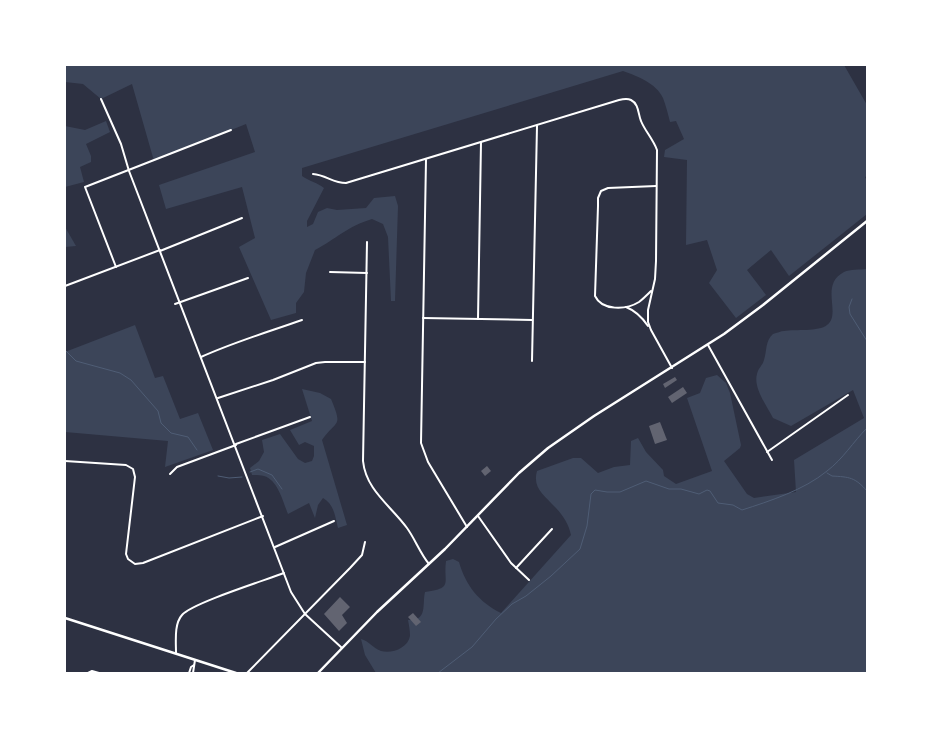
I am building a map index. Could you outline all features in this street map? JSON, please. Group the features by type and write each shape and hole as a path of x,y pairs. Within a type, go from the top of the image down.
{"main road":[{"path":"318,673 377,612 467,527 519,473 548,448 587,421 672,368 763,305 867,221"},
{"path":"65,618 236,673"}],"street":[{"path":"102,99 295,600 305,614 342,648"},
{"path":"314,174 322,175 338,183 346,183 619,100 631,100 636,104 641,122 655,145 657,155 655,279 648,310 651,330"},
{"path":"532,361 537,126"},
{"path":"116,267 85,187 231,130"},
{"path":"478,319 481,142"},
{"path":"426,159 421,443 428,462 467,527"},
{"path":"652,288 639,302 624,307 608,307 600,304 595,296 598,198 601,191 608,188 656,186"},
{"path":"65,286 242,218"},
{"path":"367,242 364,471 372,488 405,526 429,564"},
{"path":"330,272 367,273"},
{"path":"175,304 248,278"},
{"path":"624,307 633,310 642,317 672,368"},
{"path":"423,318 532,320"},
{"path":"201,357 228,345 255,338 302,320"},
{"path":"708,344 772,460"},
{"path":"218,398 316,363 365,362"},
{"path":"767,452 848,395"},
{"path":"170,474 177,467 310,417"},
{"path":"65,460 126,465 133,469 135,477 126,554 128,559 134,564 263,516"},
{"path":"478,516 509,560 529,580"},
{"path":"275,547 334,521"},
{"path":"516,568 552,529"},
{"path":"247,673 362,555 366,542"},
{"path":"176,653 179,620 187,610 284,573"},
{"path":"193,673 195,660"},
{"path":"188,673 194,665"},
{"path":"88,673 92,671 99,673"}],"shaded area":[{"path":"65,65 844,65 867,105 867,176 865,177 867,181 867,214 789,276 771,250 747,270 766,295 736,318 709,283 717,270 707,240 686,245 687,160 664,157 665,150 684,139 676,121 670,122 663,98 656,88 640,78 623,71 302,168 302,176 324,188 307,221 307,227 313,224 318,212 327,208 337,210 366,208 374,198 395,196 398,206 395,301 391,301 388,237 383,224 372,219 349,229 315,250 306,273 304,292 296,303 296,313 271,320 239,247 255,238 242,187 166,209 159,185 255,152 246,124 154,161 132,84 101,99 83,84 65,82"},
{"path":"106,121 110,132 86,144 91,156 91,162 80,167 84,182 65,187 65,126 85,130"},
{"path":"65,227 76,246 65,247"},
{"path":"867,269 867,673 376,673 365,655 361,639 378,650 385,652 403,647 410,636 408,620 414,620 421,615 424,607 425,592 440,589 444,586 446,561 453,559 459,562 465,579 474,592 486,604 501,613 571,535 563,517 538,487 536,482 537,471 573,458 581,458 598,473 614,467 630,465 631,441 638,438 646,452 663,470 664,476 676,484 712,471 687,398 700,393 706,378 717,375 726,383 730,393 741,445 724,461 747,494 754,498 796,492 794,460 864,418 853,390 791,426 773,418 757,385 758,372 765,357 769,340 773,334 783,331 818,329 827,325 831,320 833,284 837,278 846,271"},
{"path":"135,325 155,378 163,376 180,419 198,413 213,450 165,467 168,441 65,432 65,352"},
{"path":"302,389 320,393 331,399 337,415 337,422 322,440 347,525 338,528 332,507 323,498 318,505 315,518 309,503 288,514 273,482 264,476 252,475 250,468 259,461 264,452 262,440 280,434 298,459 305,463 312,461 314,446 305,442 299,445 290,430 312,421"}],"building":[{"path":"675,377 677,380 665,388 663,384"},
{"path":"683,387 687,393 672,403 668,397"},
{"path":"660,422 667,440 655,444 649,426"},
{"path":"487,466 491,471 485,476 481,471"},
{"path":"340,597 350,607 342,615 347,623 339,631 324,614"},
{"path":"413,613 421,622 416,626 408,617"}],"waterway":[{"path":"852,299 849,307 850,314 867,341"},
{"path":"65,350 76,361 120,373 131,380 158,411 161,423 171,433 188,437 197,450"},
{"path":"438,673 472,647 512,604 526,596 551,576 580,549 587,526 591,494 595,490 620,492 646,481 669,489 681,489 699,494 707,490 710,491 718,503 733,505 742,510 786,494 818,478 838,461 867,428"},
{"path":"250,472 258,469 272,475 282,489"},
{"path":"827,473 832,476 851,479 859,483 867,491"},
{"path":"218,476 229,478 242,477"}]}
